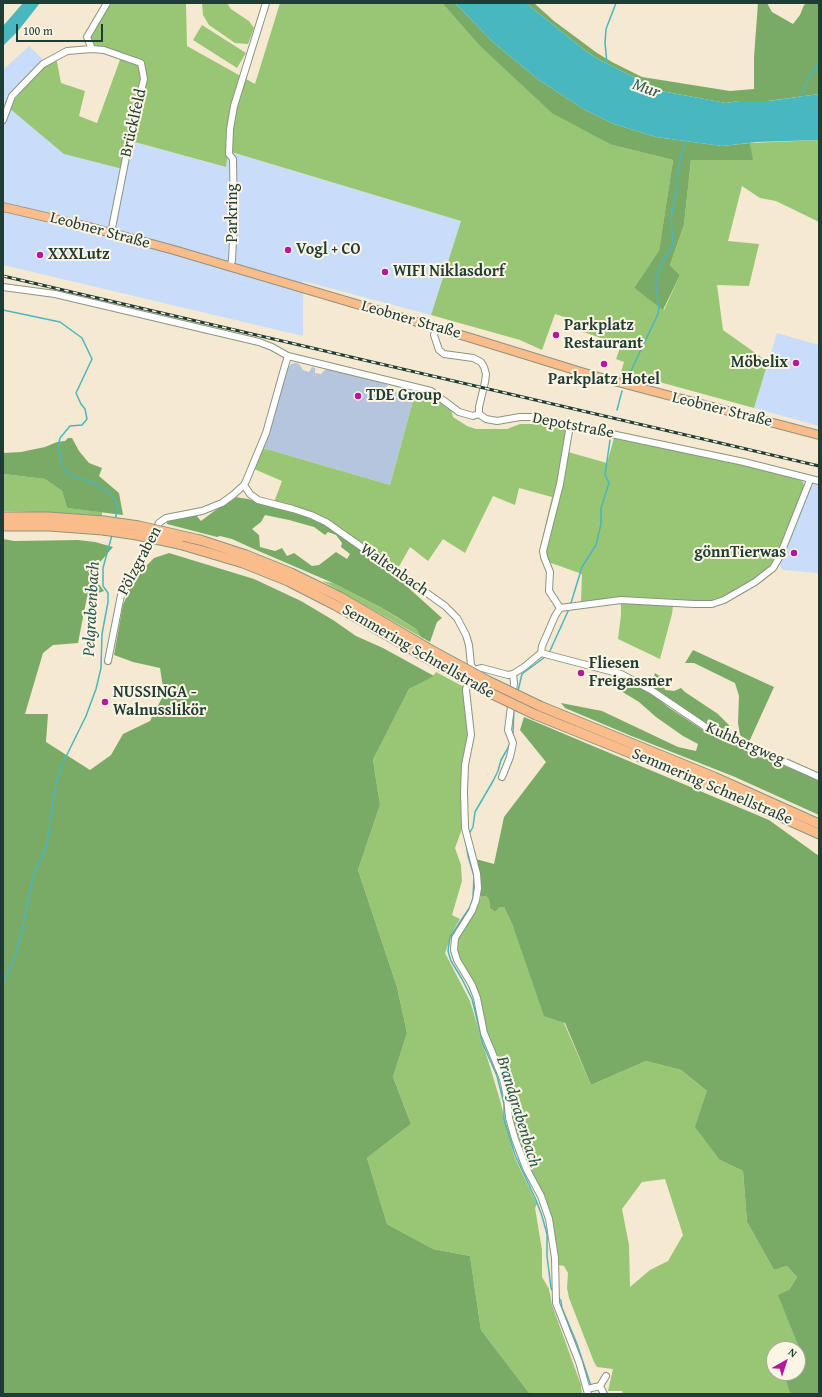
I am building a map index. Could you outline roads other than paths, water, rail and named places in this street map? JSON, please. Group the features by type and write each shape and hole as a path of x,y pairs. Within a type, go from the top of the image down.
{"highway":[{"name":"Semmering Schnellstraße","path":"3,517 48,517 104,526 179,544 243,563 288,581 335,604 424,657 488,692 536,714 710,785 819,834"},
{"name":"Semmering Schnellstraße","path":"3,526 139,526 200,540 246,555 291,573 340,597 429,649 488,681 540,706 714,777 819,824"}],"main road":[{"name":"Leobner Straße","path":"3,207 111,233 591,375 819,435"}],"street":[{"path":"92,49 87,37 107,3"},
{"name":"Parkring","path":"230,267 232,260 234,220 233,159 230,154 230,129 234,106 266,3"},
{"name":"Brücklfeld","path":"3,120 12,96 43,64 67,51 92,49 104,50 140,63 144,79 131,132 111,233"},
{"name":"Depotstraße","path":"3,287 55,294 259,342 288,356 415,386 430,391 459,412 473,416 479,414 486,419 497,421 531,416 744,462 810,480 819,481"},
{"path":"436,328 434,335 439,350 444,354 473,358 481,362 484,367 486,374 479,407 479,414"},
{"name":"Pölzgraben","path":"108,661 121,595 136,571 159,523 166,518 210,508 230,497 244,486 250,475 266,433 288,356"},
{"path":"560,608 549,591 550,572 543,551 560,484 570,425"},
{"path":"560,608 621,600 694,604 712,604 724,600 755,582 772,568 785,545 810,480"},
{"name":"Waltenbach","path":"244,486 250,494 258,500 293,509 326,522 445,606 457,618 464,630 469,645 471,665 474,670"},
{"path":"560,608 542,646 541,653 513,674 503,674 482,668 474,670 467,685 466,690 471,735 465,765 465,828 478,874 478,888 472,911 455,938 454,950 457,960 472,985 477,998 484,1033 503,1079 507,1097 509,1118 515,1139 523,1162 541,1196 549,1219 555,1258 558,1309 589,1390 600,1386 606,1376"},
{"name":"Kuhbergweg","path":"541,653 621,674 651,690 716,734 819,777"},
{"path":"502,777 510,757 513,743 508,730 514,683 513,674"},
{"path":"600,1386 604,1394"}],"water":[{"path":"23,3 40,3 18,31 3,46 3,26"},
{"name":"Mur","path":"455,3 526,3 598,59 661,91 726,103 739,101 769,101 819,94 819,140 757,142 722,146 656,137 614,124 585,110 539,80 494,43"}],"waterway":[{"path":"607,63 605,43 606,29 616,3"},
{"path":"803,98 802,92 810,75 819,63"},
{"name":"Brandgrabenbach","path":"628,377 658,314 659,307 656,277 660,266 673,245 671,218 677,188 677,176 683,147 686,140"},
{"name":"Pelgrabenbach","path":"3,310 60,322 82,338 92,359 76,393 85,409 87,419 82,425 70,426 60,438 58,447 62,465 70,475 96,484 108,492 115,500 118,507 115,520"},
{"name":"Brandgrabenbach","path":"617,410 622,391"},
{"name":"Brandgrabenbach","path":"571,603 582,567 596,545 601,524 601,508 609,483 605,475 610,440"},
{"name":"Pelgrabenbach","path":"3,983 17,952 34,874 46,847 55,788 60,769 86,716 96,689 101,668 102,634 108,602 108,593 103,586 103,568 112,535"},
{"name":"Brandgrabenbach","path":"549,653 569,609"},
{"name":"Brandgrabenbach","path":"518,691 522,674 545,657"},
{"name":"Brandgrabenbach","path":"513,734 514,708"},
{"name":"Brandgrabenbach","path":"469,834 473,827 475,812 493,781 501,760 510,743"},
{"name":"Brandgrabenbach","path":"466,843 474,876 473,898 470,907 450,937 448,951 451,961 472,999 483,1044 497,1076 504,1104 504,1119 515,1155 542,1216 547,1234 547,1256 551,1288 554,1293"},
{"name":"Brandgrabenbach","path":"558,1297 561,1301 562,1308 577,1344 591,1386"}],"railway":[{"path":"3,276 819,466"}],"place":[{"name":"Vogl + CO","path":"288,250"},
{"name":"XXXLutz","path":"40,255"},
{"name":"WIFI Niklasdorf","path":"385,272"},
{"name":"Parkplatz Restaurant","path":"556,335"},
{"name":"Möbelix","path":"796,363"},
{"name":"Parkplatz Hotel","path":"604,364"},
{"name":"TDE Group","path":"358,396"},
{"name":"gönnTierwas","path":"794,553"},
{"name":"Fliesen Freigassner","path":"581,673"},
{"name":"NUSSINGA - Walnusslikör","path":"105,702"}]}
